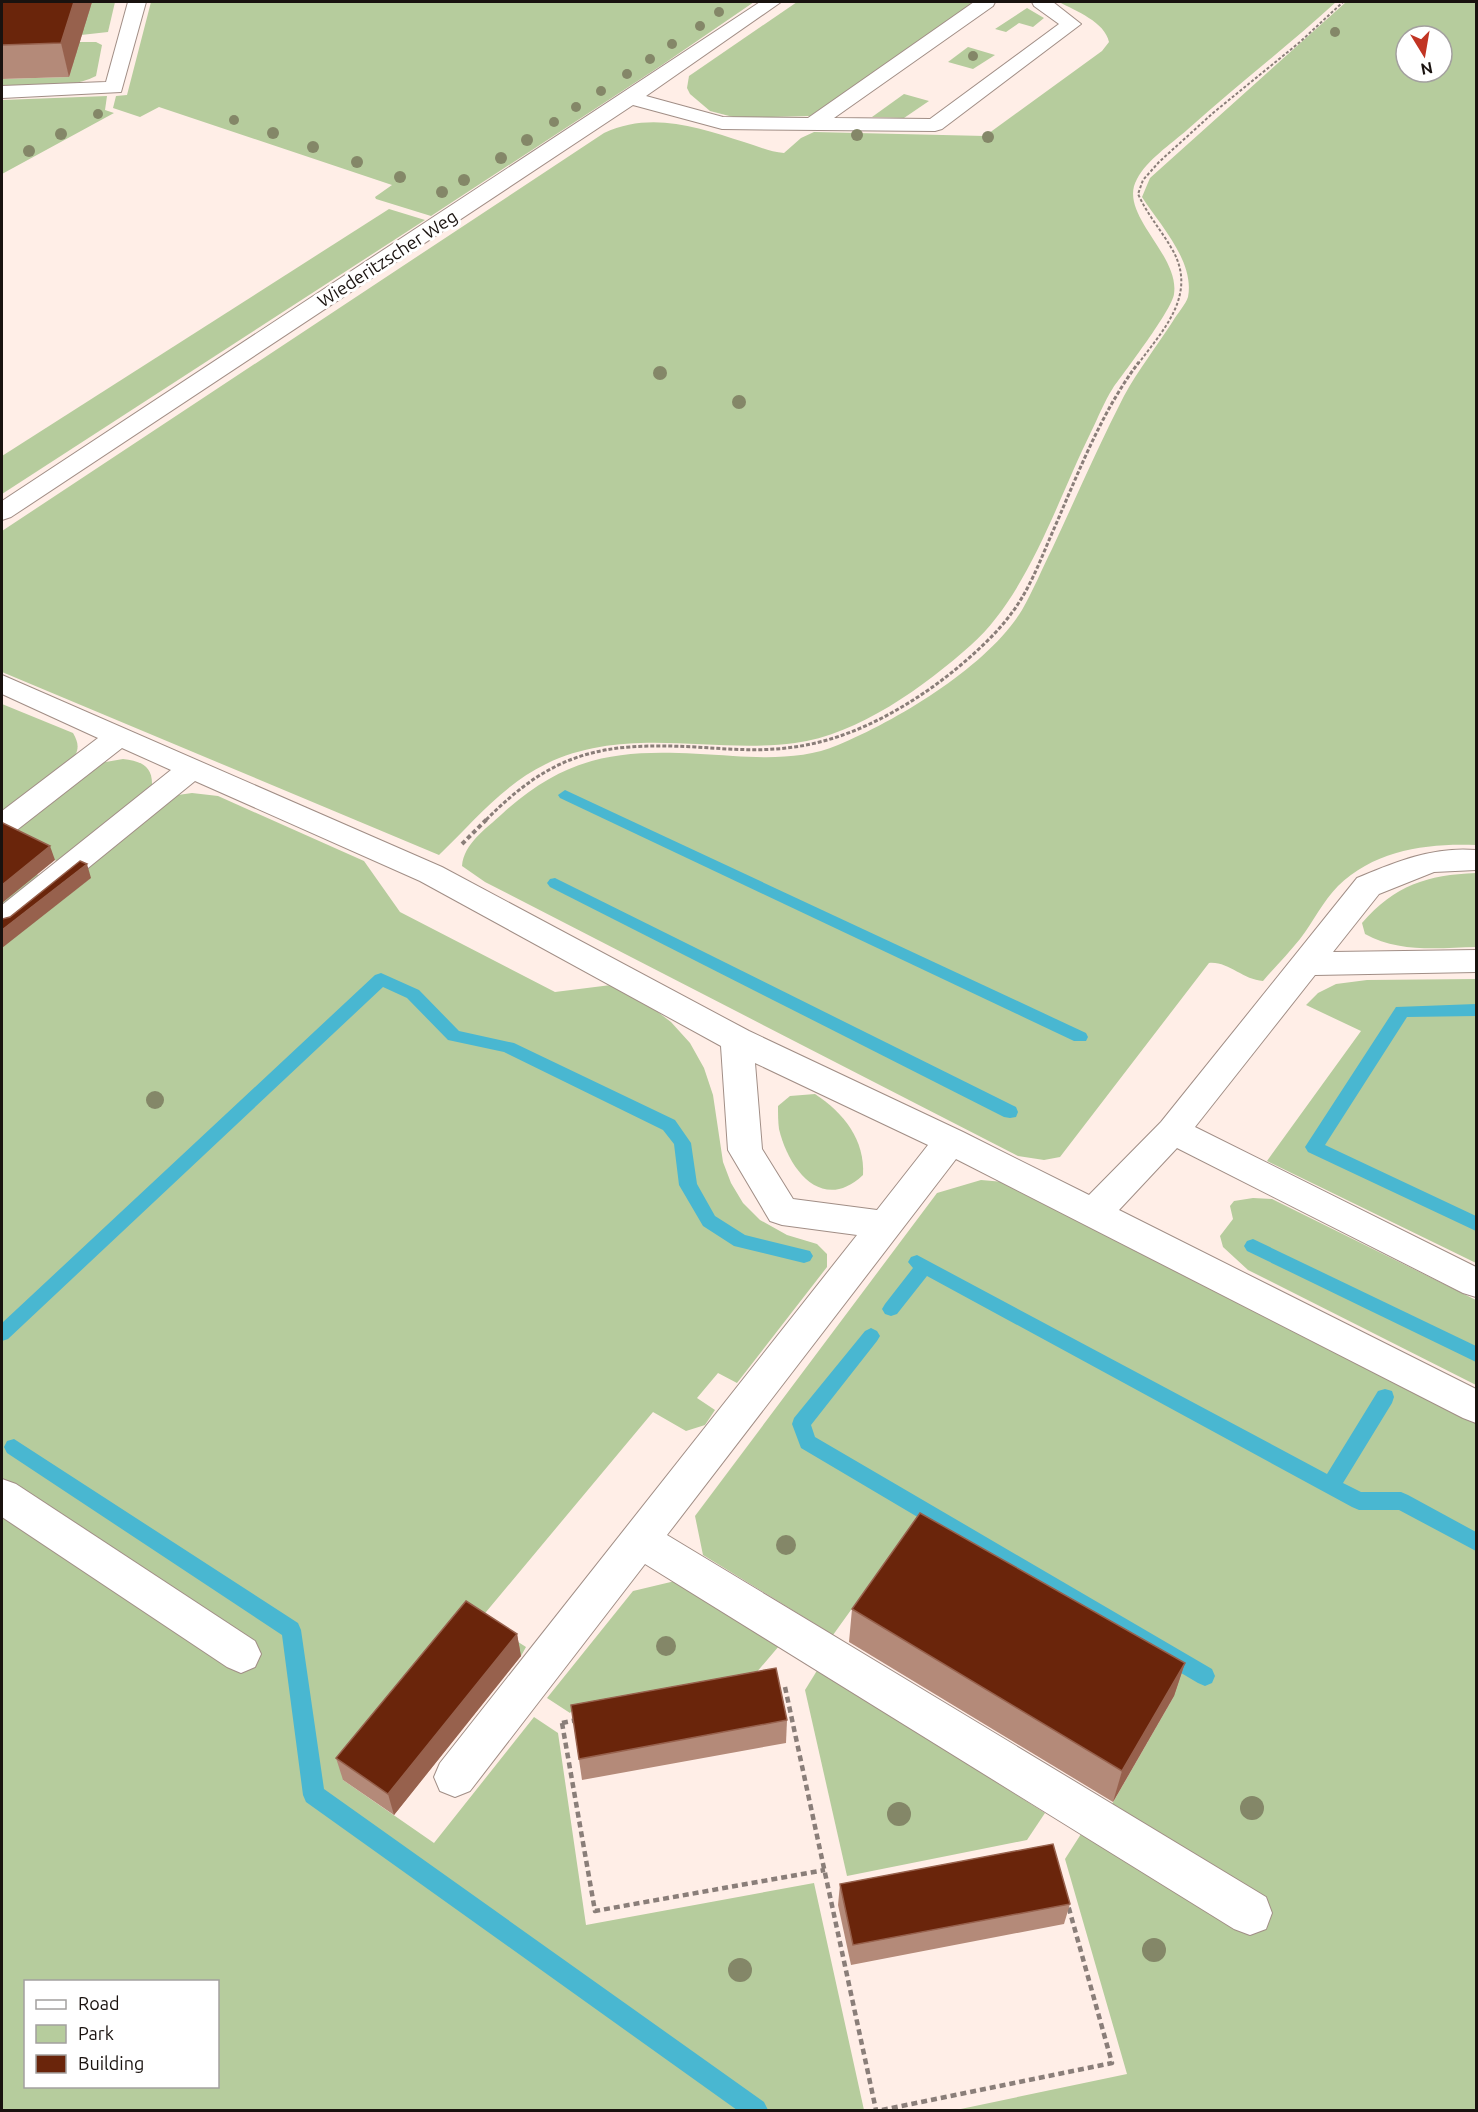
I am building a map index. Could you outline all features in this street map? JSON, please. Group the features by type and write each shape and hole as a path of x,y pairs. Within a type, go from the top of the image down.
{"lane":[{"path":"2,92 114,88 137,2"},
{"name":"Wiederitzscher Weg","path":"2,512 772,2"},
{"path":"812,124 986,2"},
{"path":"630,98 722,123 935,125 1071,24 1041,2"},
{"path":"2,684 431,874 737,1040 1094,1213 1476,1407"},
{"path":"2,826 119,736"},
{"path":"2,921 192,768"},
{"path":"1094,1213 1173,1131 1368,886 1413,866 1462,858 1476,860"},
{"path":"1305,964 1476,961"},
{"path":"737,1040 745,1150 782,1211 885,1225"},
{"path":"1173,1131 1476,1283"},
{"path":"455,1777 951,1142"},
{"path":"2,1496 241,1654"},
{"path":"640,1540 1250,1913"}],"path":[{"path":"431,874 516,789 549,768 591,752 635,746 762,750 799,748 829,741 866,726 924,693 982,646 1012,613 1033,577 1117,393 1182,296 1180,270 1171,249 1145,211 1138,194 1143,180 1159,162 1213,113 1300,42 1343,2"},
{"path":"809,1643 784,1680 876,2110"},
{"path":"519,1695 562,1723 586,1718"},
{"path":"562,1723 595,1911 825,1870"},
{"path":"830,1895 842,1893"},
{"path":"882,2110 1112,2063 1065,1897"}],"green space":[{"path":"91,2 115,2 108,32 81,35"},
{"path":"151,2 754,2 431,216 376,199 375,197 392,185 159,107 140,117 113,108 116,96 127,95"},
{"path":"797,2 979,2 810,116 737,118 710,111 690,94 687,88 689,76"},
{"path":"1059,2 1336,2 1160,153 1141,172 1133,192 1135,206 1168,264 1173,279 1174,294 1171,302 1107,399 1040,545 1009,600 971,645 912,692 843,730 795,743 732,745 638,743 576,752 546,764 516,782 489,805 439,855 2,672 2,531 604,133 622,126 657,122 709,131 784,153 801,138 814,132 985,136 1102,51 1109,42 1096,23"},
{"path":"1346,2 1476,2 1476,845 1439,846 1402,851 1368,864 1338,886 1300,939 1263,981 1223,965 1209,963 1060,1157 1044,1160 1018,1156 485,882 462,866 471,843 483,831 530,791 556,775 583,764 610,757 638,754 773,757 826,750 914,706 965,671 987,651 1007,631 1022,610 1124,396 1188,297 1189,283 1181,257 1142,197 1150,178"},
{"path":"1027,8 1044,18 1033,27 1019,23 1006,32 995,29"},
{"path":"79,42 96,42 102,45 96,76 62,85 2,86 2,79 69,77"},
{"path":"968,47 995,55 973,69 948,62"},
{"path":"904,94 929,101 904,118 872,117"},
{"path":"107,96 105,110 114,113 2,174 2,100"},
{"path":"389,209 425,220 2,494 2,456"},
{"path":"2,704 73,733 78,748 70,762 2,812"},
{"path":"123,759 145,766 152,779 152,786 59,862 48,857 31,871 42,877 2,908 3,835 100,763"},
{"path":"192,793 218,796 364,861 400,912 555,992 611,985 646,1003 671,1022 690,1043 704,1068 713,1095 723,1162 731,1183 743,1203 760,1220 787,1235 817,1244 827,1254 827,1267 737,1383 718,1373 697,1398 715,1410 705,1425 686,1431 653,1412 481,1618 526,1647 521,1656 343,1780 434,1843 534,1717 558,1733 586,1925 814,1883 864,2110 2,2110 2,943 66,888 72,892 89,879 78,871 178,795"},
{"path":"1476,873 1476,947 1405,947 1365,934 1362,923 1387,899 1400,891 1442,876"},
{"path":"1476,979 1476,1263 1267,1161 1361,1031 1306,1005 1318,993 1336,984 1367,980"},
{"path":"815,1094 835,1110 851,1128 863,1162 863,1175 848,1186 834,1190 821,1188 799,1172 784,1145 779,1129 778,1106 790,1096"},
{"path":"981,1180 1004,1182 1026,1189 1476,1422 1476,2110 956,2110 1127,2074 1065,1859 1081,1834 1112,1804 1174,1696 889,1557 833,1635 703,1555 695,1516 937,1193"},
{"path":"1253,1198 1272,1199 1476,1300 1476,1385 1248,1270 1223,1247 1220,1236 1233,1219 1230,1206 1234,1201"},
{"path":"675,1581 779,1646 756,1673 577,1704 570,1713 547,1698 633,1591"},
{"path":"818,1669 1045,1813 1027,1840 847,1876 805,1690"}],"building":[{"path":"2,2 74,2 61,43 2,45"},
{"path":"2,823 50,846 2,885"},
{"path":"80,861 87,864 2,930 2,919 10,917"},
{"path":"920,1513 1185,1663 1122,1771 852,1609"},
{"path":"466,1601 517,1634 388,1794 336,1758"},
{"path":"776,1668 787,1720 579,1759 571,1705"},
{"path":"1053,1844 1070,1904 853,1945 840,1884"}],"waterway":[{"path":"565,795 1080,1037"},
{"path":"555,883 1010,1112"},
{"path":"2,1334 381,979 413,994 454,1036 508,1047 669,1125 682,1143 688,1185 709,1221 740,1241 804,1256"},
{"path":"1476,1010 1402,1011 1314,1147 1476,1224"},
{"path":"1253,1246 1476,1354"},
{"path":"917,1262 925,1266"},
{"path":"891,1309 925,1266"},
{"path":"925,1266 1359,1501 1401,1501 1476,1542"},
{"path":"871,1336 801,1424 808,1442 1205,1676"},
{"path":"1331,1485 1385,1397"},
{"path":"14,1447 291,1630 314,1795 756,2110"}]}
